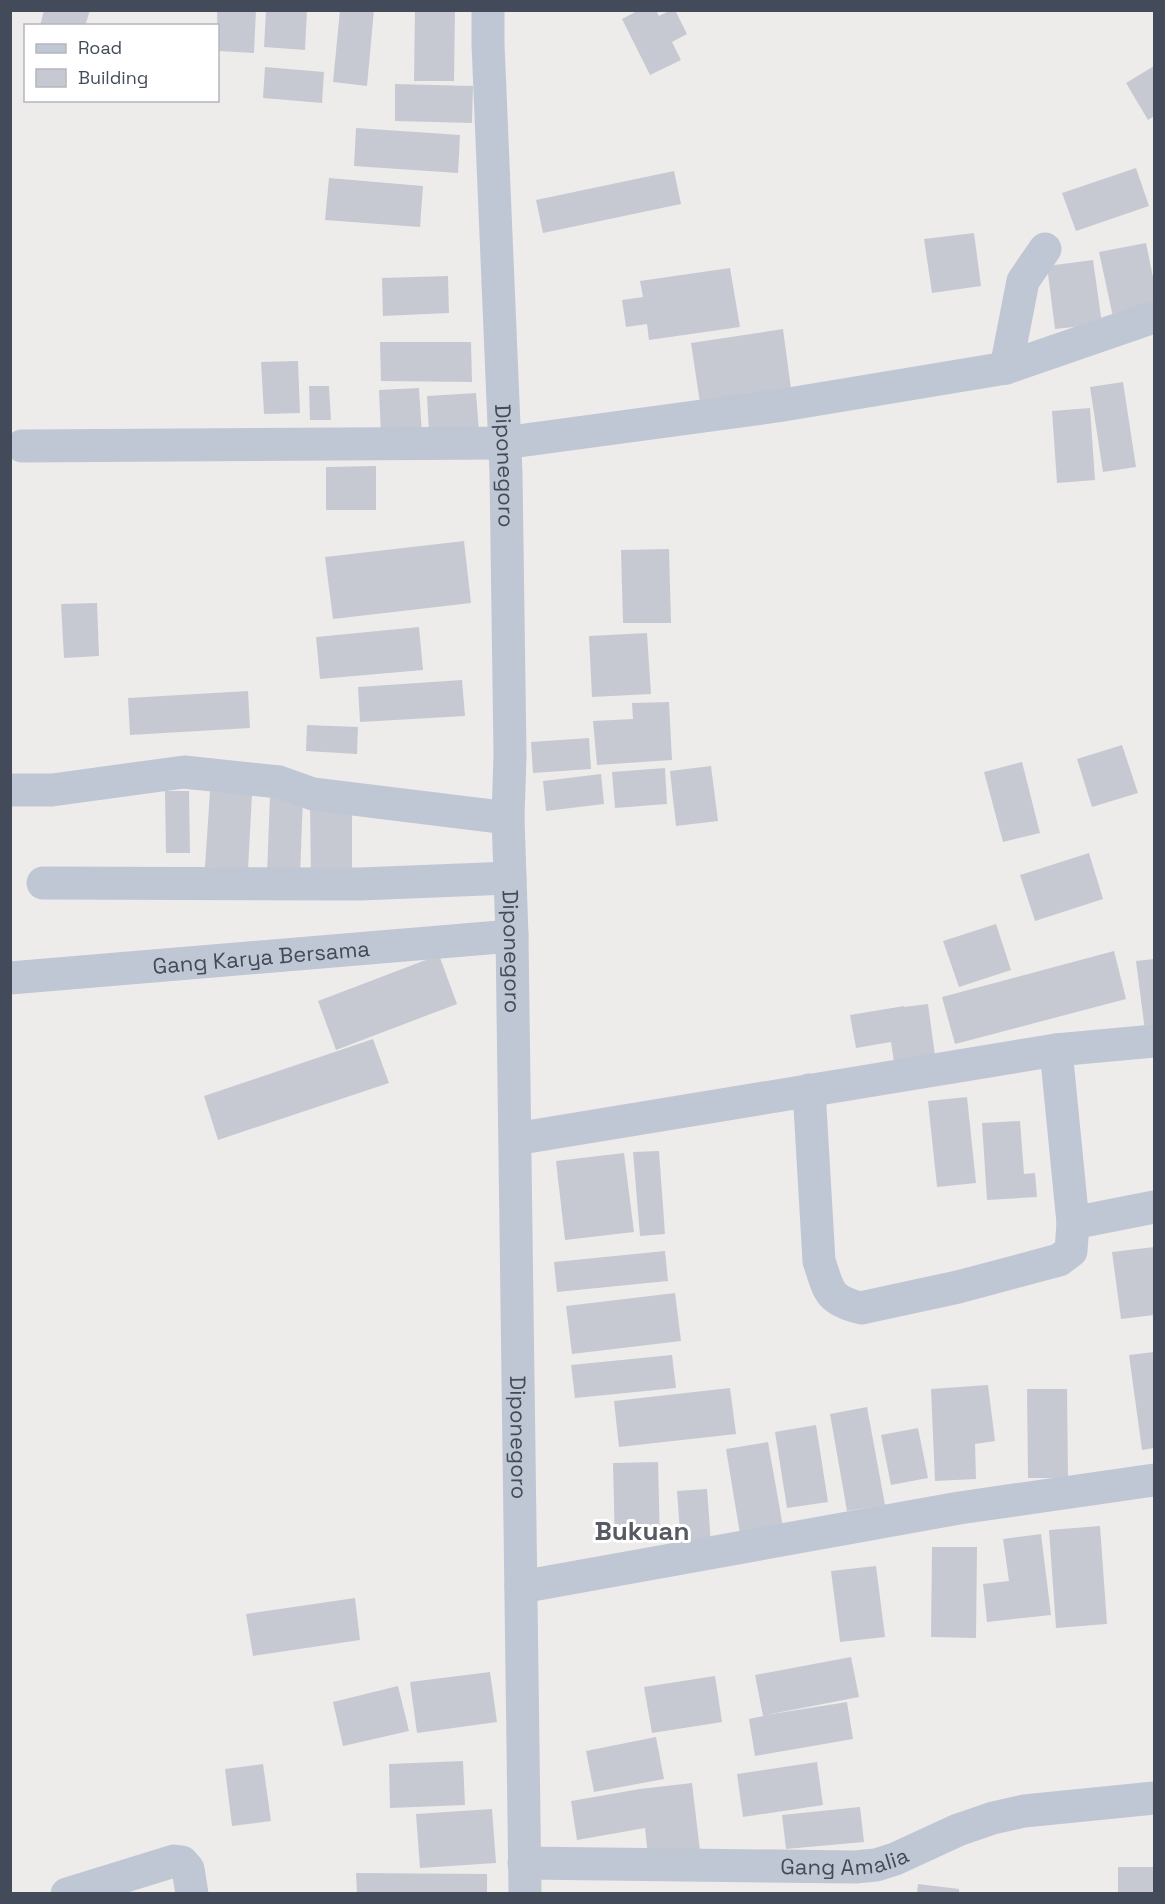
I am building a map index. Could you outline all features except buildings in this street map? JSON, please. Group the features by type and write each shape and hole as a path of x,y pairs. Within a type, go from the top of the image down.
{"street":[{"name":"Diponegoro","path":"488,10 504,443 524,1878"},
{"path":"1006,368 1023,282 1045,249"},
{"path":"22,446 504,443 777,406 1006,368 1155,317"},
{"path":"10,789 52,790 184,772 279,782 313,794 508,818"},
{"path":"43,883 360,884 510,878"},
{"name":"Gang Karya Bersama","path":"10,978 512,936"},
{"path":"514,1139 1056,1050 1155,1041"},
{"path":"809,1090 819,1261 833,1297 848,1305 861,1308 958,1287 1059,1260 1071,1251 1073,1223 1056,1050"},
{"path":"1073,1223 1155,1207"},
{"path":"521,1587 959,1508 1155,1480"},
{"name":"Gang Amalia","path":"524,1878 876,1865 958,1830 993,1818 1024,1811 1155,1798"},
{"path":"67,1893 174,1861 182,1862 188,1869 192,1893"}],"district":[{"name":"Bukuan","path":"642,1531"}]}
